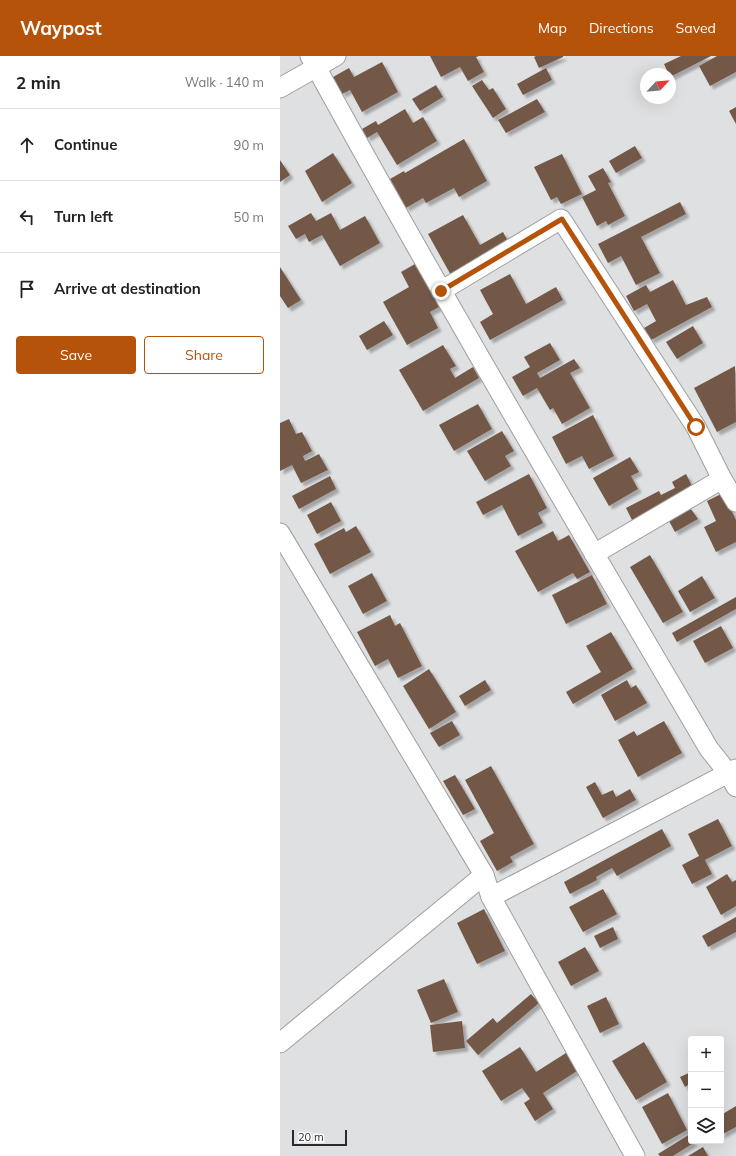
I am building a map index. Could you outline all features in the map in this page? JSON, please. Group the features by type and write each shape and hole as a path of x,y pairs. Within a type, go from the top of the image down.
{"street":[{"path":"280,88 313,62 336,56"},
{"path":"313,62 441,291 594,554 709,749 734,776 491,897"},
{"path":"441,291 562,219 696,427 722,479 736,502"},
{"path":"594,554 722,479"},
{"path":"280,532 484,875 491,897 635,1156"},
{"path":"280,1043 484,875"}],"building":[{"path":"430,56 479,56 476,57 484,72 468,81 460,67 441,77"},
{"path":"681,56 711,56 676,74 676,68 666,68 664,64"},
{"path":"717,56 736,56 736,72 710,86 699,66"},
{"path":"534,57 563,57 539,68"},
{"path":"382,62 398,92 362,112 350,90 342,94 333,77 349,68 354,77"},
{"path":"546,68 552,80 523,95 517,84"},
{"path":"482,80 489,90 493,88 506,109 493,118 472,86"},
{"path":"436,85 443,97 420,111 412,99"},
{"path":"537,99 545,112 506,133 498,120"},
{"path":"736,107 736,124 729,111"},
{"path":"405,109 413,123 423,117 437,141 397,165 377,132 367,138 362,129 376,121 378,125"},
{"path":"464,139 487,181 459,197 454,188 426,203 423,198 406,208 390,179 404,171 405,173"},
{"path":"635,146 642,158 616,173 609,161"},
{"path":"333,153 352,183 322,202 305,171"},
{"path":"562,154 582,194 561,204 557,197 551,200 534,167"},
{"path":"280,160 290,175 280,182"},
{"path":"603,168 611,182 608,183 625,216 608,225 606,221 597,226 582,197 596,190 588,176"},
{"path":"680,202 686,214 641,237 660,273 636,285 621,256 608,263 598,244"},
{"path":"311,213 316,221 331,213 340,230 365,216 380,243 340,266 322,235 309,242 305,234 296,239 288,226"},
{"path":"463,215 480,245 503,232 510,245 452,277 428,234"},
{"path":"415,264 439,307 430,312 438,328 407,345 383,302 409,287 401,272"},
{"path":"280,267 301,300 288,308 280,296"},
{"path":"510,274 526,304 556,287 563,300 490,340 480,322 493,314 480,290"},
{"path":"673,280 686,305 707,297 712,307 651,340 644,328 656,321 647,304 634,311 626,296 646,285 650,292"},
{"path":"384,321 393,335 367,350 359,336"},
{"path":"693,326 703,343 677,359 666,342"},
{"path":"550,343 560,360 537,373 540,378 574,359 580,368 570,373 590,408 562,424 553,408 550,410 537,388 523,396 512,377 530,367 524,357"},
{"path":"443,345 456,366 450,369 455,378 473,367 479,378 423,411 399,370"},
{"path":"735,366 736,422 717,432 694,388"},
{"path":"478,404 492,429 454,451 439,425"},
{"path":"593,415 614,456 589,469 582,456 566,464 552,437"},
{"path":"289,419 296,434 302,432 312,451 303,456 305,461 319,454 328,470 301,483 292,465 280,471 280,423"},
{"path":"502,431 514,451 505,456 511,466 485,481 467,451"},
{"path":"630,457 639,472 631,476 638,489 609,506 593,478"},
{"path":"529,474 547,508 538,513 543,523 518,536 502,505 483,515 476,502"},
{"path":"686,474 694,490 633,522 626,508 659,491 661,495 675,488 672,482"},
{"path":"330,476 336,489 299,509 292,496"},
{"path":"723,493 736,520 736,542 716,552 704,527 716,521 707,501"},
{"path":"331,502 341,521 317,534 307,515"},
{"path":"691,509 698,519 675,532 669,521"},
{"path":"356,526 371,552 330,574 314,544 344,528 346,532"},
{"path":"553,531 558,541 569,535 590,572 577,579 573,573 538,592 515,551"},
{"path":"650,555 683,612 663,623 630,567"},
{"path":"372,573 387,601 363,614 348,586"},
{"path":"592,575 607,604 566,624 552,595"},
{"path":"702,576 715,598 690,612 678,591"},
{"path":"736,597 736,609 677,642 672,633"},
{"path":"390,615 395,626 400,623 422,666 398,678 388,659 375,666 357,632"},
{"path":"721,626 733,648 705,663 693,641"},
{"path":"611,632 633,669 573,704 566,692 601,672 586,646"},
{"path":"429,669 456,712 429,729 403,686"},
{"path":"485,680 491,690 465,706 459,696"},
{"path":"627,680 631,688 636,685 647,703 615,721 601,695"},
{"path":"452,721 460,735 439,747 430,733"},
{"path":"664,721 682,753 638,777 618,740 634,731 637,736"},
{"path":"491,766 534,844 510,857 513,862 497,871 480,841 494,833 465,780"},
{"path":"455,775 475,809 463,815 443,781"},
{"path":"595,782 602,795 613,790 616,797 630,789 636,800 603,818 586,787"},
{"path":"718,819 732,846 705,860 712,874 692,884 682,865 699,856 688,834"},
{"path":"662,829 671,846 617,876 612,868 596,877 597,880 570,894 564,882"},
{"path":"727,874 732,882 736,880 736,906 721,915 706,887"},
{"path":"603,889 617,914 583,932 569,907"},
{"path":"484,909 505,951 477,964 457,923"},
{"path":"736,917 736,932 708,947 702,936"},
{"path":"613,927 618,939 600,948 594,936"},
{"path":"585,947 599,971 571,986 558,962"},
{"path":"444,979 458,1012 431,1023 417,990"},
{"path":"531,994 539,1003 478,1055 466,1041 493,1018 497,1023"},
{"path":"606,997 619,1024 600,1033 587,1006"},
{"path":"462,1021 465,1048 433,1052 430,1025"},
{"path":"644,1042 667,1082 636,1100 612,1061"},
{"path":"520,1047 536,1072 566,1053 577,1071 543,1093 553,1109 535,1121 524,1103 530,1099 522,1088 501,1101 482,1071"},
{"path":"688,1073 688,1085 685,1087 680,1077"},
{"path":"668,1093 687,1130 662,1144 642,1107"},
{"path":"736,1106 736,1127 724,1133 724,1113"},
{"path":"688,1135 688,1144 692,1144 673,1156 660,1156 658,1154"},
{"path":"703,1147 708,1156 688,1156"}],"route":[{"path":"441,291 562,219 696,427"}]}
